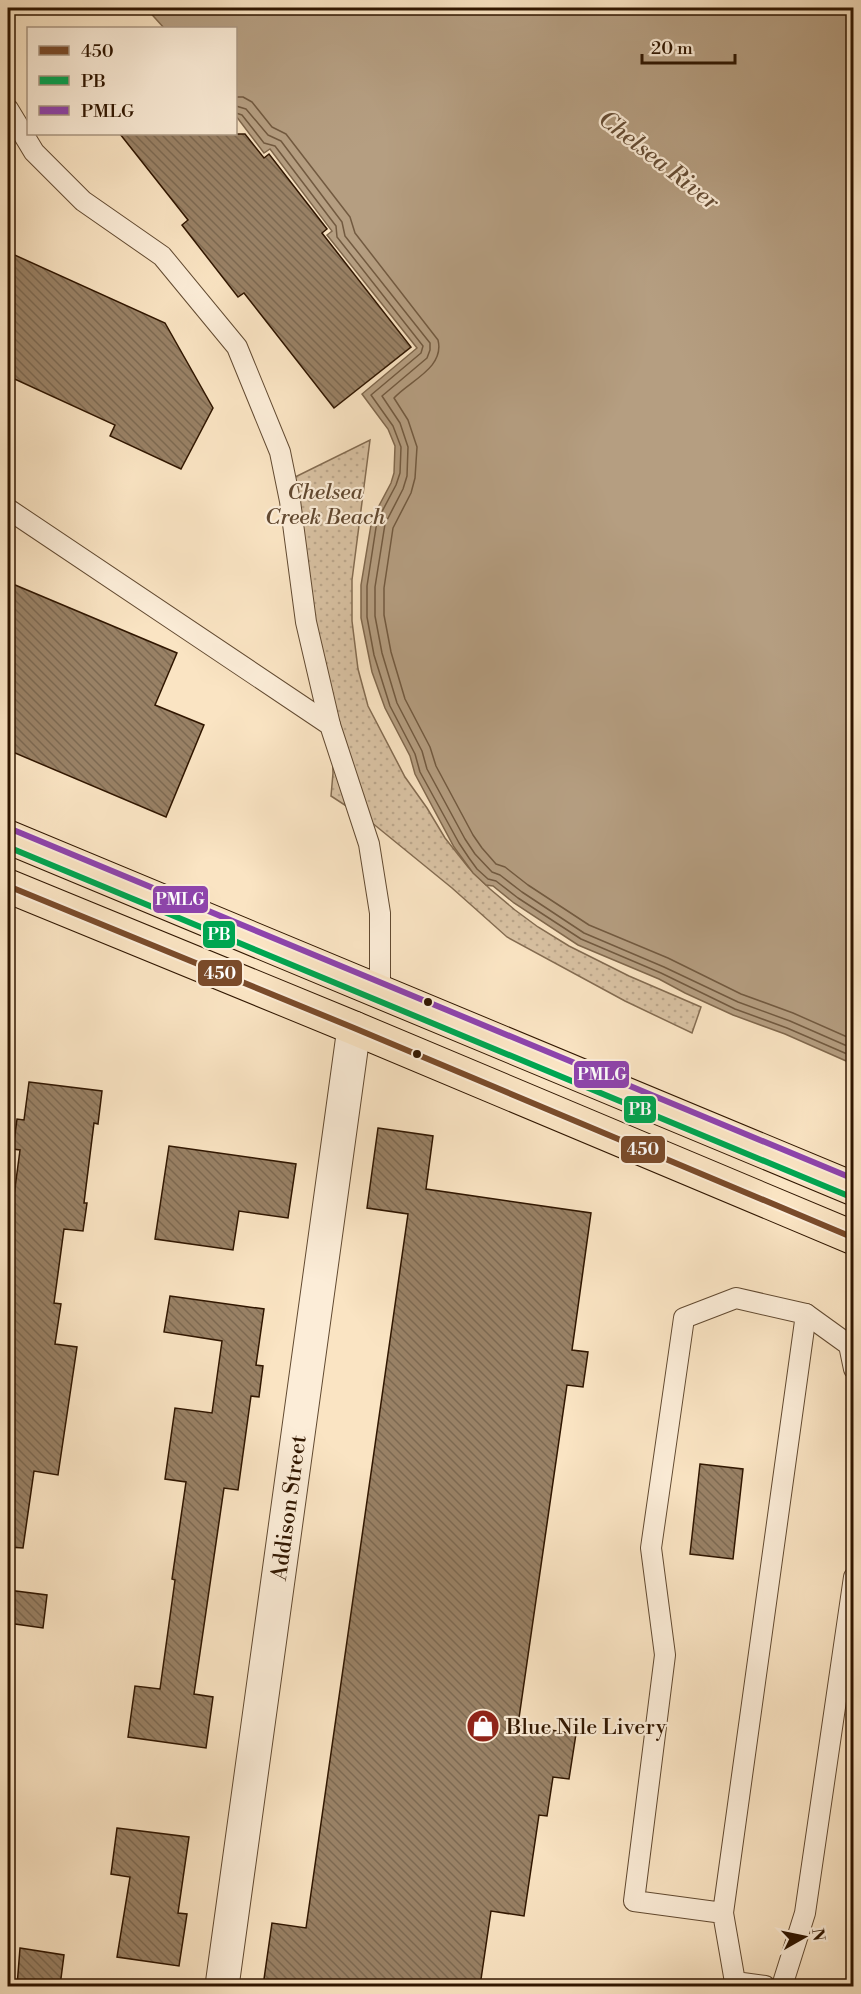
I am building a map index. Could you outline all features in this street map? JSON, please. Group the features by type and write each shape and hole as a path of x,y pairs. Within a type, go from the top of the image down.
{"highway":[{"path":"8,837 854,1189"},
{"path":"8,886 354,1028 854,1238"}],"street":[{"name":"Addison Street","path":"222,1986 354,1028"}],"lane":[{"path":"8,109 34,152 83,201 162,256 237,347 280,452 290,501 306,622 330,724 369,844 380,913 380,992"},
{"path":"8,509 330,724"},
{"path":"723,1913 634,1901 665,1655 651,1548 684,1318 736,1298 806,1314 849,1345 854,1369"},
{"path":"765,1986 735,1982 723,1913 806,1314"},
{"path":"782,1986 806,1913 854,1577"}],"green space":[{"name":"Chelsea Creek Beach","path":"370,440 352,580 352,621 358,669 368,706 405,777 445,838 468,867 490,889 538,927 569,946 629,976 701,1007 692,1033 625,1001 507,937 452,888 371,822 331,796 333,773 331,722 281,484"}],"water":[{"name":"Chelsea River","path":"146,8 853,8 853,1064 785,1034 733,1015 659,979 578,945 514,903 493,886 486,885 473,873 454,847 415,774 410,756 385,708 372,672 361,618 361,585 372,519 391,483 394,473 395,446 388,429 362,394 417,348 327,235 332,231 270,149 264,153 237,117 237,27 163,27"}],"building":[{"path":"245,134 264,158 269,154 327,229 322,233 411,347 334,408 244,293 238,297 182,225 188,220 121,135"},
{"path":"8,252 165,323 213,408 181,469 110,436 115,425 8,376"},
{"path":"8,582 177,653 155,705 204,725 166,817 8,750"},
{"path":"29,1082 102,1091 98,1124 94,1123 84,1203 87,1203 83,1231 64,1229 54,1303 61,1304 55,1344 77,1347 58,1475 34,1471 23,1548 8,1547 8,1226 10,1226 20,1150 13,1149 17,1119 24,1120"},
{"path":"378,1128 433,1136 426,1189 591,1213 572,1350 588,1352 583,1387 567,1385 518,1725 576,1734 569,1779 553,1777 547,1816 539,1815 524,1916 491,1911 480,1986 263,1986 272,1923 306,1928 408,1214 367,1208"},
{"path":"169,1146 296,1164 288,1218 239,1211 233,1250 155,1239"},
{"path":"170,1296 264,1309 256,1365 263,1366 259,1397 251,1396 238,1490 224,1488 194,1694 213,1697 206,1748 128,1737 135,1686 160,1689 175,1580 172,1579 186,1482 165,1479 175,1408 212,1413 222,1341 164,1332"},
{"path":"700,1464 743,1469 733,1559 690,1554"},
{"path":"8,1590 47,1595 43,1628 8,1623"},
{"path":"117,1828 189,1837 178,1913 187,1914 179,1966 117,1957 130,1877 111,1874"},
{"path":"20,1948 64,1955 60,1986 17,1986"}],"transit line":[{"name":"PMLG","path":"11,829 854,1179"},
{"name":"PB","path":"8,847 851,1197"},
{"name":"450","path":"8,886 354,1028 854,1238"}],"place":[{"name":"Blue Nile Livery","path":"483,1726"}]}
